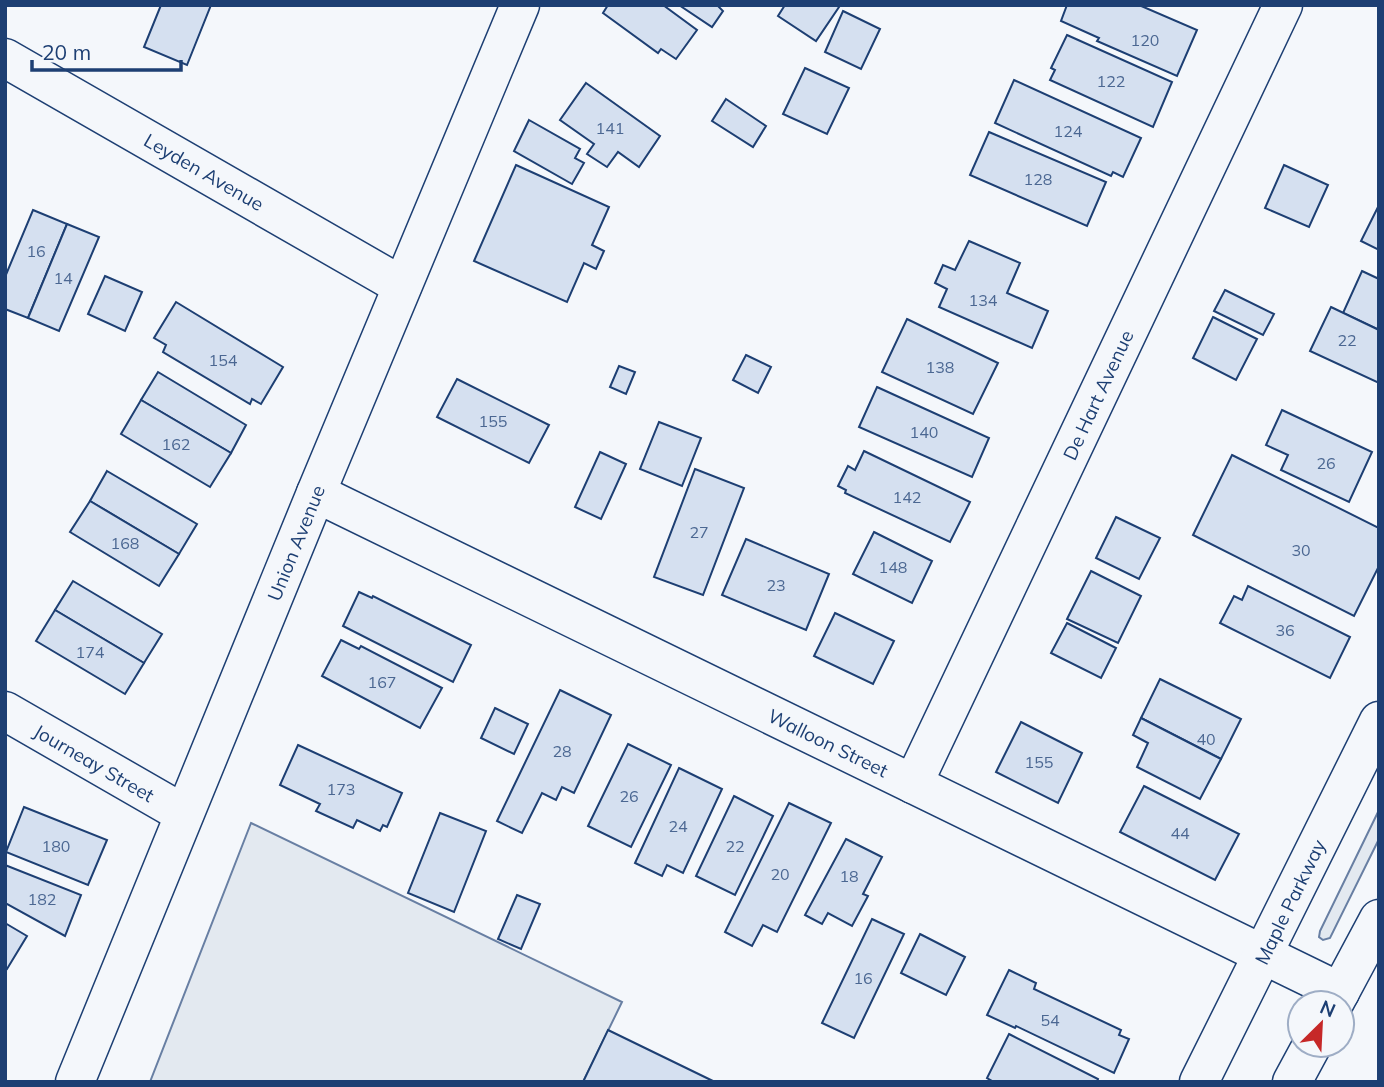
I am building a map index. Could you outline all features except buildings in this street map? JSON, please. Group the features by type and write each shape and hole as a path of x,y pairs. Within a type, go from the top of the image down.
{"street":[{"name":"Union Avenue","path":"75,1082 316,492 520,5"},
{"name":"De Hart Avenue","path":"913,784 1283,5"},
{"name":"Leyden Avenue","path":"5,58 402,286"},
{"name":"Walloon Street","path":"316,492 1264,955 1323,989"},
{"name":"Journeay Street","path":"5,711 184,814"},
{"name":"Maple Parkway","path":"1199,1082 1379,721"},
{"path":"1341,989 1379,919"},
{"path":"1292,1082 1304,1059"}],"shaded area":[{"path":"1379,810 1379,839 1330,938 1323,940 1319,937 1320,931"},
{"path":"251,823 622,1002 583,1082 150,1082"}]}
